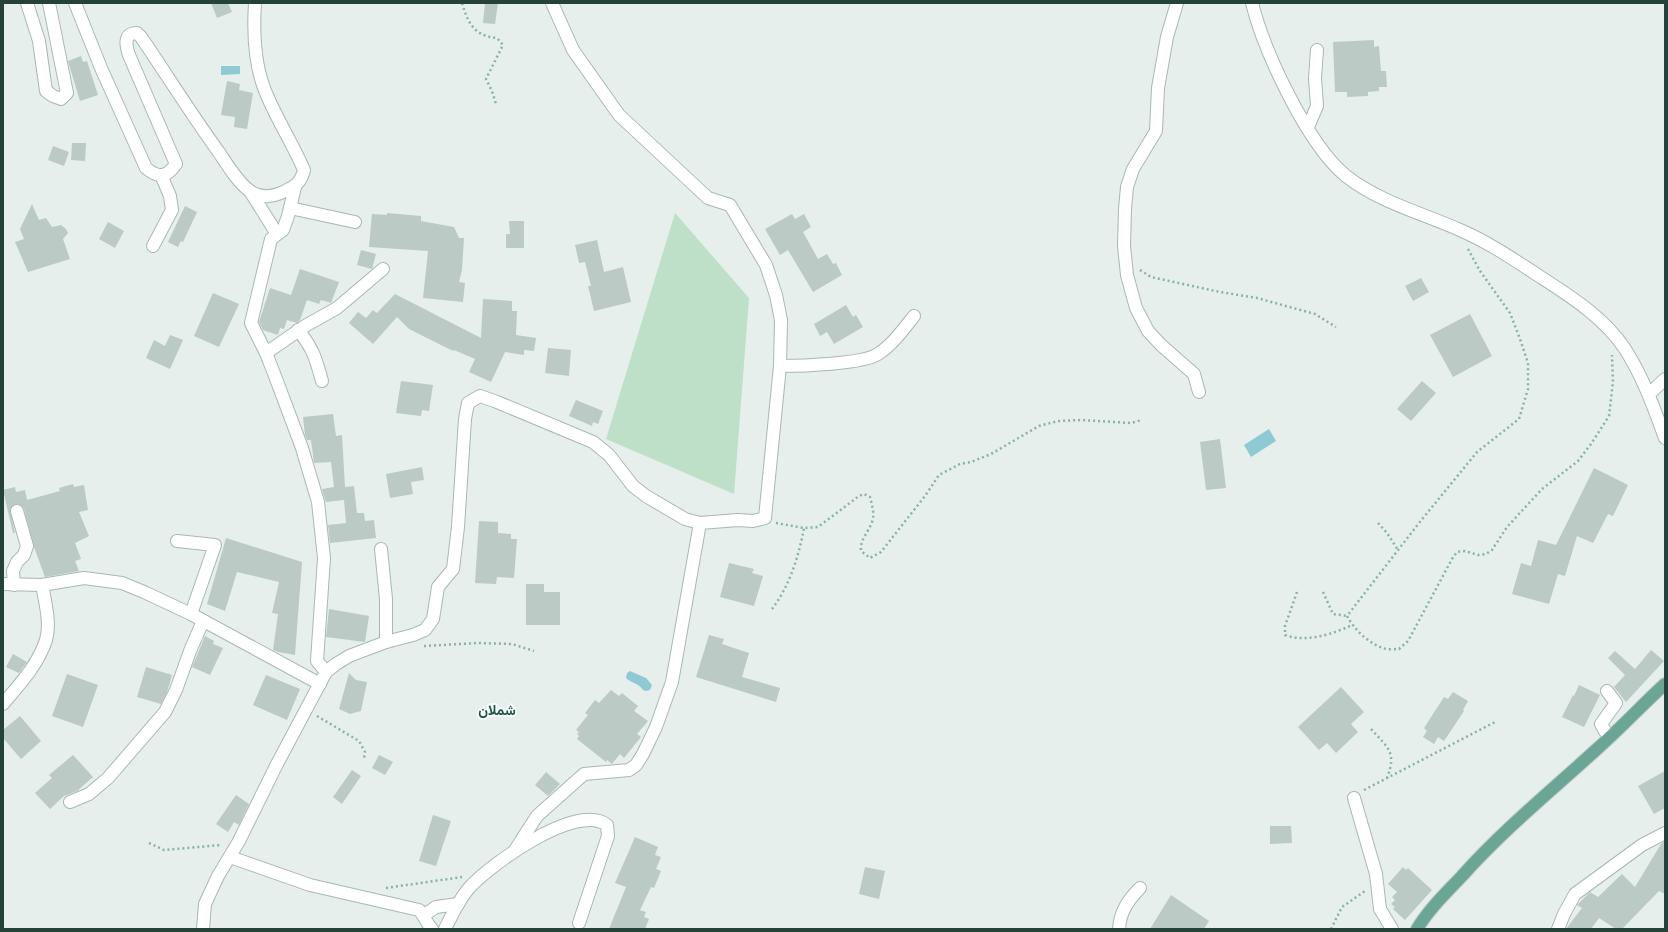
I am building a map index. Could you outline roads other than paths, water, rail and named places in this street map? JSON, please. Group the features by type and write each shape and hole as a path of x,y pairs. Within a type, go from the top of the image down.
{"main road":[{"path":"1417,929 1423,918 1478,858 1518,819 1609,738 1665,684"}],"street":[{"path":"27,3 39,41 46,91 61,99 67,94 49,3"},
{"path":"75,3 101,68 146,168 153,174 161,176 171,172 176,164 129,55 126,41 128,36 132,33 137,33 141,37 200,127 237,178 250,191 277,234"},
{"path":"250,191 264,197 278,194 295,187 302,179 304,170 266,93 258,69 254,42 255,3"},
{"path":"203,929 206,904 218,876 240,841 277,764 326,672 349,656 386,642 413,635 425,630 433,619 438,587 453,569 458,527 464,419 468,403 480,396 593,442 609,456 633,486 646,496 684,519 700,523 738,520 753,521 765,518 780,366 781,320 776,295 766,265 730,205 708,198 619,115 573,50 552,3"},
{"path":"1177,3 1167,37 1158,88 1156,131 1133,169 1127,187 1124,246 1127,274 1136,308 1148,331 1161,345 1194,374 1199,392"},
{"path":"1252,3 1262,36 1287,91 1324,153 1347,176 1383,198 1484,241 1573,298 1611,332 1625,348 1649,394 1665,438"},
{"path":"1308,128 1317,106 1315,78 1317,50"},
{"path":"152,246 172,210 170,196 161,176"},
{"path":"295,187 283,230 271,239 251,323 266,353 302,448 318,502 324,558 317,661 326,672"},
{"path":"290,208 355,222"},
{"path":"266,353 298,330 337,308 383,269"},
{"path":"780,366 862,360 877,355 900,334 914,316"},
{"path":"298,330 309,343 316,357 322,381"},
{"path":"1649,394 1665,379"},
{"path":"17,511 27,546 13,571 9,585 42,585 84,578 122,583 191,614 320,684"},
{"path":"515,850 537,816 584,774 629,770 636,765 643,754 656,727 672,682 700,523"},
{"path":"177,541 215,545 191,614"},
{"path":"381,549 386,599 386,642"},
{"path":"3,704 35,664 46,639 47,611 42,585"},
{"path":"70,802 89,794 108,778 165,712 176,690 203,621"},
{"path":"1607,691 1616,703 1601,724 1609,738"},
{"path":"1357,797 1376,874 1380,909 1392,929"},
{"path":"445,929 458,904 470,887 515,850 562,825 580,820 601,820 607,825 608,836 579,923"},
{"path":"1558,929 1575,894 1642,845 1665,833"},
{"path":"230,857 310,885 419,910 424,915 427,924 432,929"},
{"path":"1118,929 1119,920 1127,902 1140,888"},
{"path":"424,915 436,907 458,904"}],"water":[{"path":"221,66 240,66 240,74 221,75"},
{"path":"1269,429 1276,441 1251,457 1244,445"},
{"path":"630,671 646,678 652,685 650,690 643,690 626,678 627,673"}],"district":[{"name":"شملان","path":"497,710"}]}
